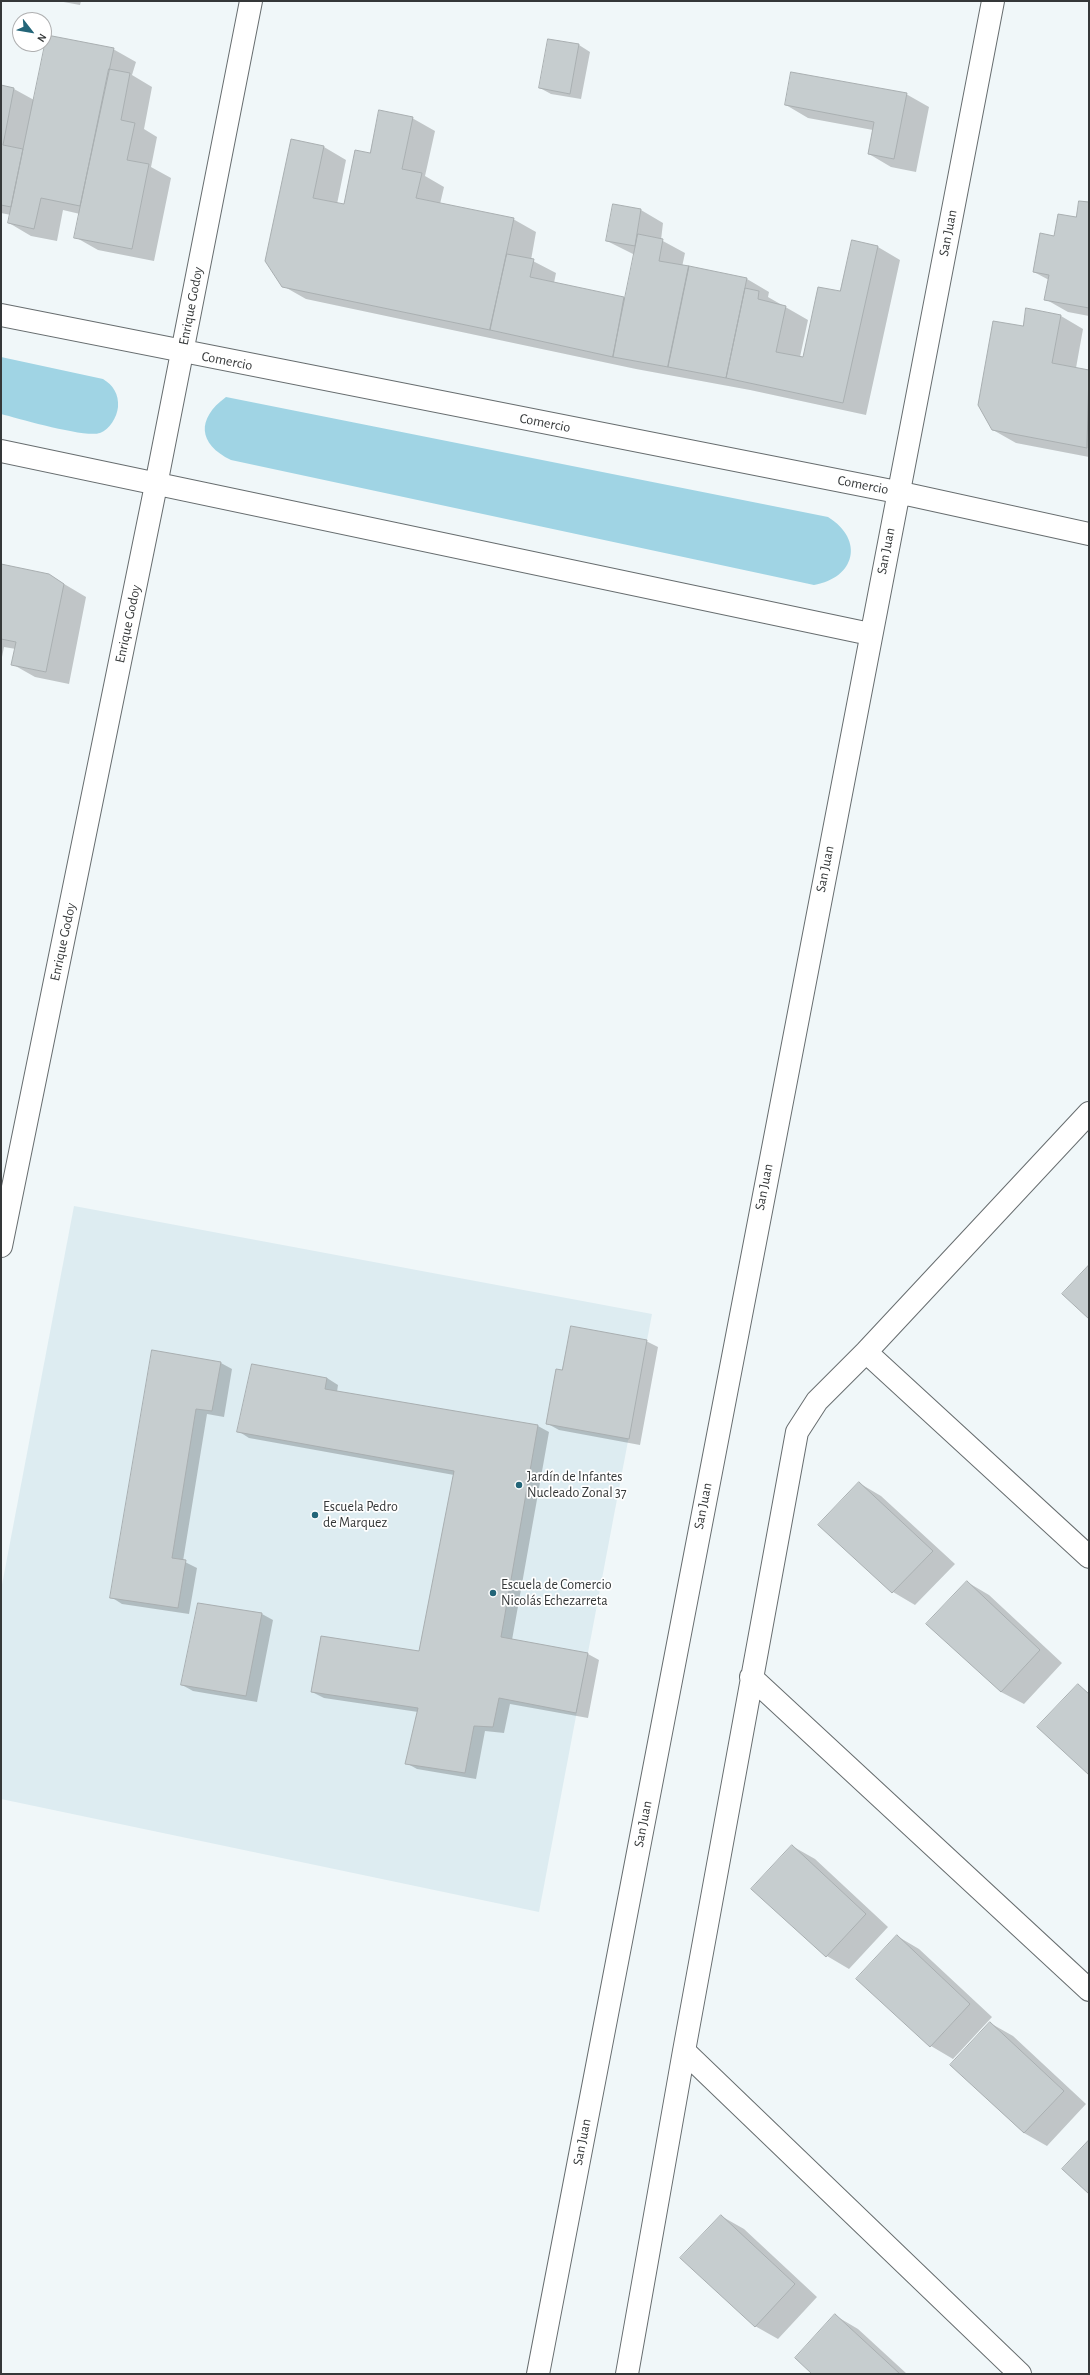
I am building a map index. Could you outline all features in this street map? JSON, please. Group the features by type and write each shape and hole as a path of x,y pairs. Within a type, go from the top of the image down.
{"street":[{"name":"Enrique Godoy","path":"1,1246 156,485 251,1"},
{"name":"San Juan","path":"538,2374 897,492 993,1"},
{"name":"Comercio","path":"1,315 182,352 897,492 1089,534"},
{"path":"1,451 156,485 870,634"},
{"path":"628,2374 684,2050 797,1432 817,1401 866,1352 1088,1116"},
{"path":"866,1352 1089,1556"},
{"path":"751,1677 1089,1990"},
{"path":"684,2050 1020,2374"}],"shaded area":[{"path":"1,357 103,379 115,390 118,407 115,419 104,431 92,434 67,431 1,414"},
{"path":"226,397 828,517 840,526 847,536 851,547 850,557 846,566 839,575 828,581 814,585 231,460 220,454 212,446 207,439 205,431 209,414 216,405"},
{"name":"Escuela Pedro de Marquez","path":"74,1206 652,1314 539,1912 1,1799 1,1590"}],"building":[{"path":"52,36 114,48 80,206 41,198 34,229 8,223 43,52 52,52"},
{"path":"548,39 579,44 570,94 539,88"},
{"path":"109,69 130,73 121,120 135,123 127,160 149,164 132,249 74,238"},
{"path":"791,72 907,93 894,159 868,154 874,122 785,105"},
{"path":"1,85 14,88 3,145 23,149 11,207 1,205"},
{"path":"379,110 413,117 402,169 422,173 416,198 514,218 490,330 282,287 265,261 291,139 324,146 313,198 344,204 355,150 370,153"},
{"path":"1079,201 1089,202 1089,308 1044,300 1049,275 1033,272 1040,233 1054,236 1058,214 1076,217"},
{"path":"613,204 641,209 635,246 606,241"},
{"path":"638,234 663,239 659,261 689,266 668,367 613,357"},
{"path":"852,240 878,246 843,403 726,378 745,288 759,291 758,299 786,306 776,352 803,357 818,287 840,291"},
{"path":"507,254 534,259 530,277 624,297 613,357 490,330"},
{"path":"689,266 747,278 726,378 668,367"},
{"path":"1026,308 1061,315 1052,363 1089,370 1087,448 992,430 978,405 993,321 1023,326"},
{"path":"1,564 49,574 64,584 46,672 11,665 16,642 1,639"},
{"path":"1089,1265 1089,1319 1062,1294"},
{"path":"571,1326 647,1340 629,1439 546,1424 556,1369 562,1370"},
{"path":"152,1350 221,1362 212,1411 196,1409 172,1558 186,1560 178,1608 110,1598"},
{"path":"252,1364 327,1378 325,1389 538,1425 501,1637 588,1653 576,1713 499,1698 493,1727 474,1726 465,1773 405,1764 418,1708 311,1692 321,1636 419,1651 454,1471 237,1432"},
{"path":"859,1482 933,1551 892,1593 818,1525"},
{"path":"967,1581 1040,1650 1001,1692 926,1624"},
{"path":"198,1603 262,1613 246,1696 181,1685"},
{"path":"1078,1684 1089,1694 1089,1775 1037,1727"},
{"path":"792,1845 866,1914 826,1957 751,1889"},
{"path":"897,1935 970,2004 930,2047 856,1979"},
{"path":"990,2022 1064,2091 1024,2133 950,2065"},
{"path":"1089,2140 1089,2194 1062,2169"},
{"path":"721,2215 795,2284 755,2327 680,2258"},
{"path":"835,2314 900,2374 812,2374 795,2358"}],"place":[{"name":"Jardín de Infantes Nucleado Zonal 37","path":"519,1485"},
{"name":"Escuela Pedro de Marquez","path":"315,1515"},
{"name":"Escuela de Comercio Nicolás Echezarreta","path":"493,1593"}]}
